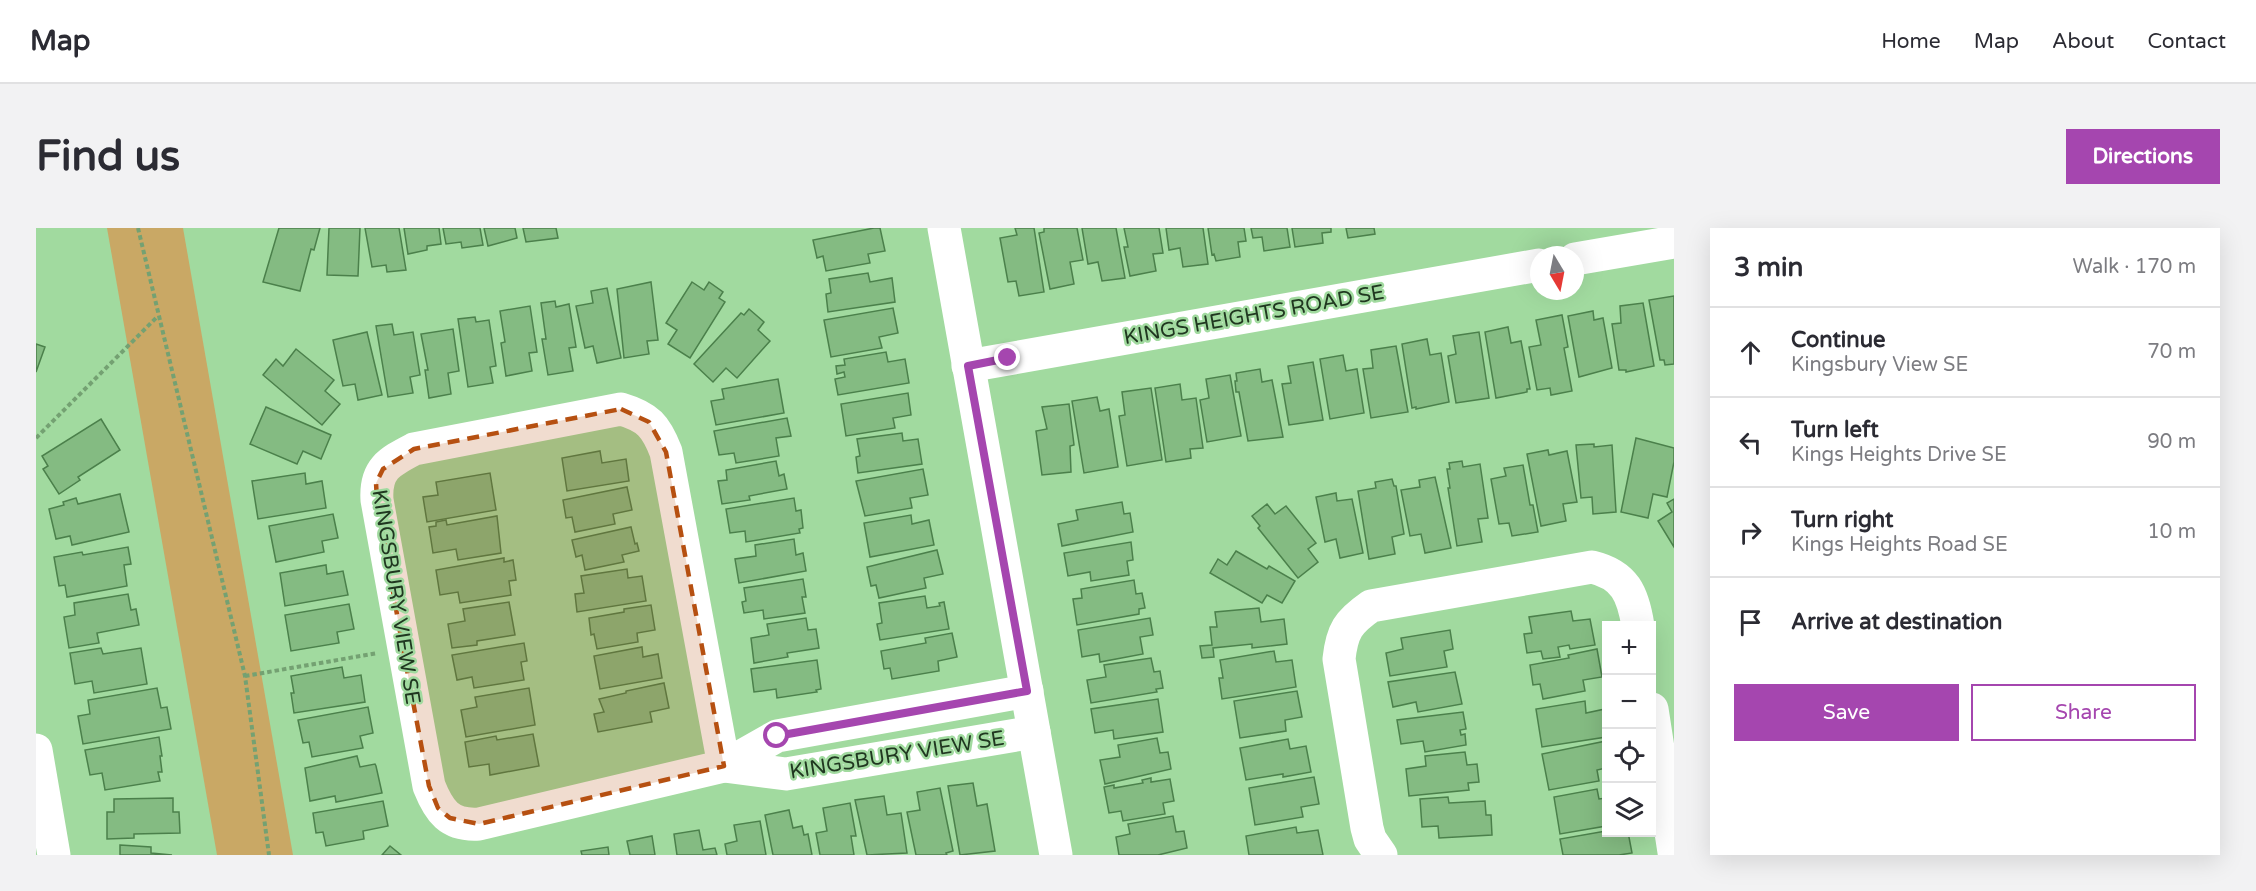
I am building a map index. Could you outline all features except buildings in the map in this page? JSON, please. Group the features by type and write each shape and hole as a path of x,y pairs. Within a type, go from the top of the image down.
{"street":[{"path":"944,228 1056,855"},
{"path":"1584,257 1674,242"},
{"name":"KINGS HEIGHTS ROAD SE","path":"968,366 1530,267"},
{"name":"KINGSBURY VIEW SE","path":"724,766 666,452 658,433 649,422 621,409 414,449 383,469 376,483 377,500 429,786 438,808 450,818 466,825 479,824 724,766 777,736 1027,691"},
{"path":"1381,855 1370,839 1367,828 1339,659 1341,640 1348,626 1358,615 1371,606 1592,567 1606,570 1617,577 1635,603 1637,621"},
{"path":"1655,729 1674,852"},
{"name":"KINGSBURY VIEW SE","path":"724,766 786,774 1034,732"},
{"path":"36,750 54,855"}],"path":[{"path":"138,228 245,676 269,855"},
{"path":"36,438 158,316"},
{"path":"245,676 403,649"}],"highlighted area":[{"path":"621,409 649,422 666,452 724,766 479,824 450,818 438,808 429,786 377,500 376,483 383,469 414,449"}],"shaded area":[{"path":"107,228 183,228 293,855 217,855"}],"route":[{"path":"777,736 1027,691 968,366 1008,358"}]}
